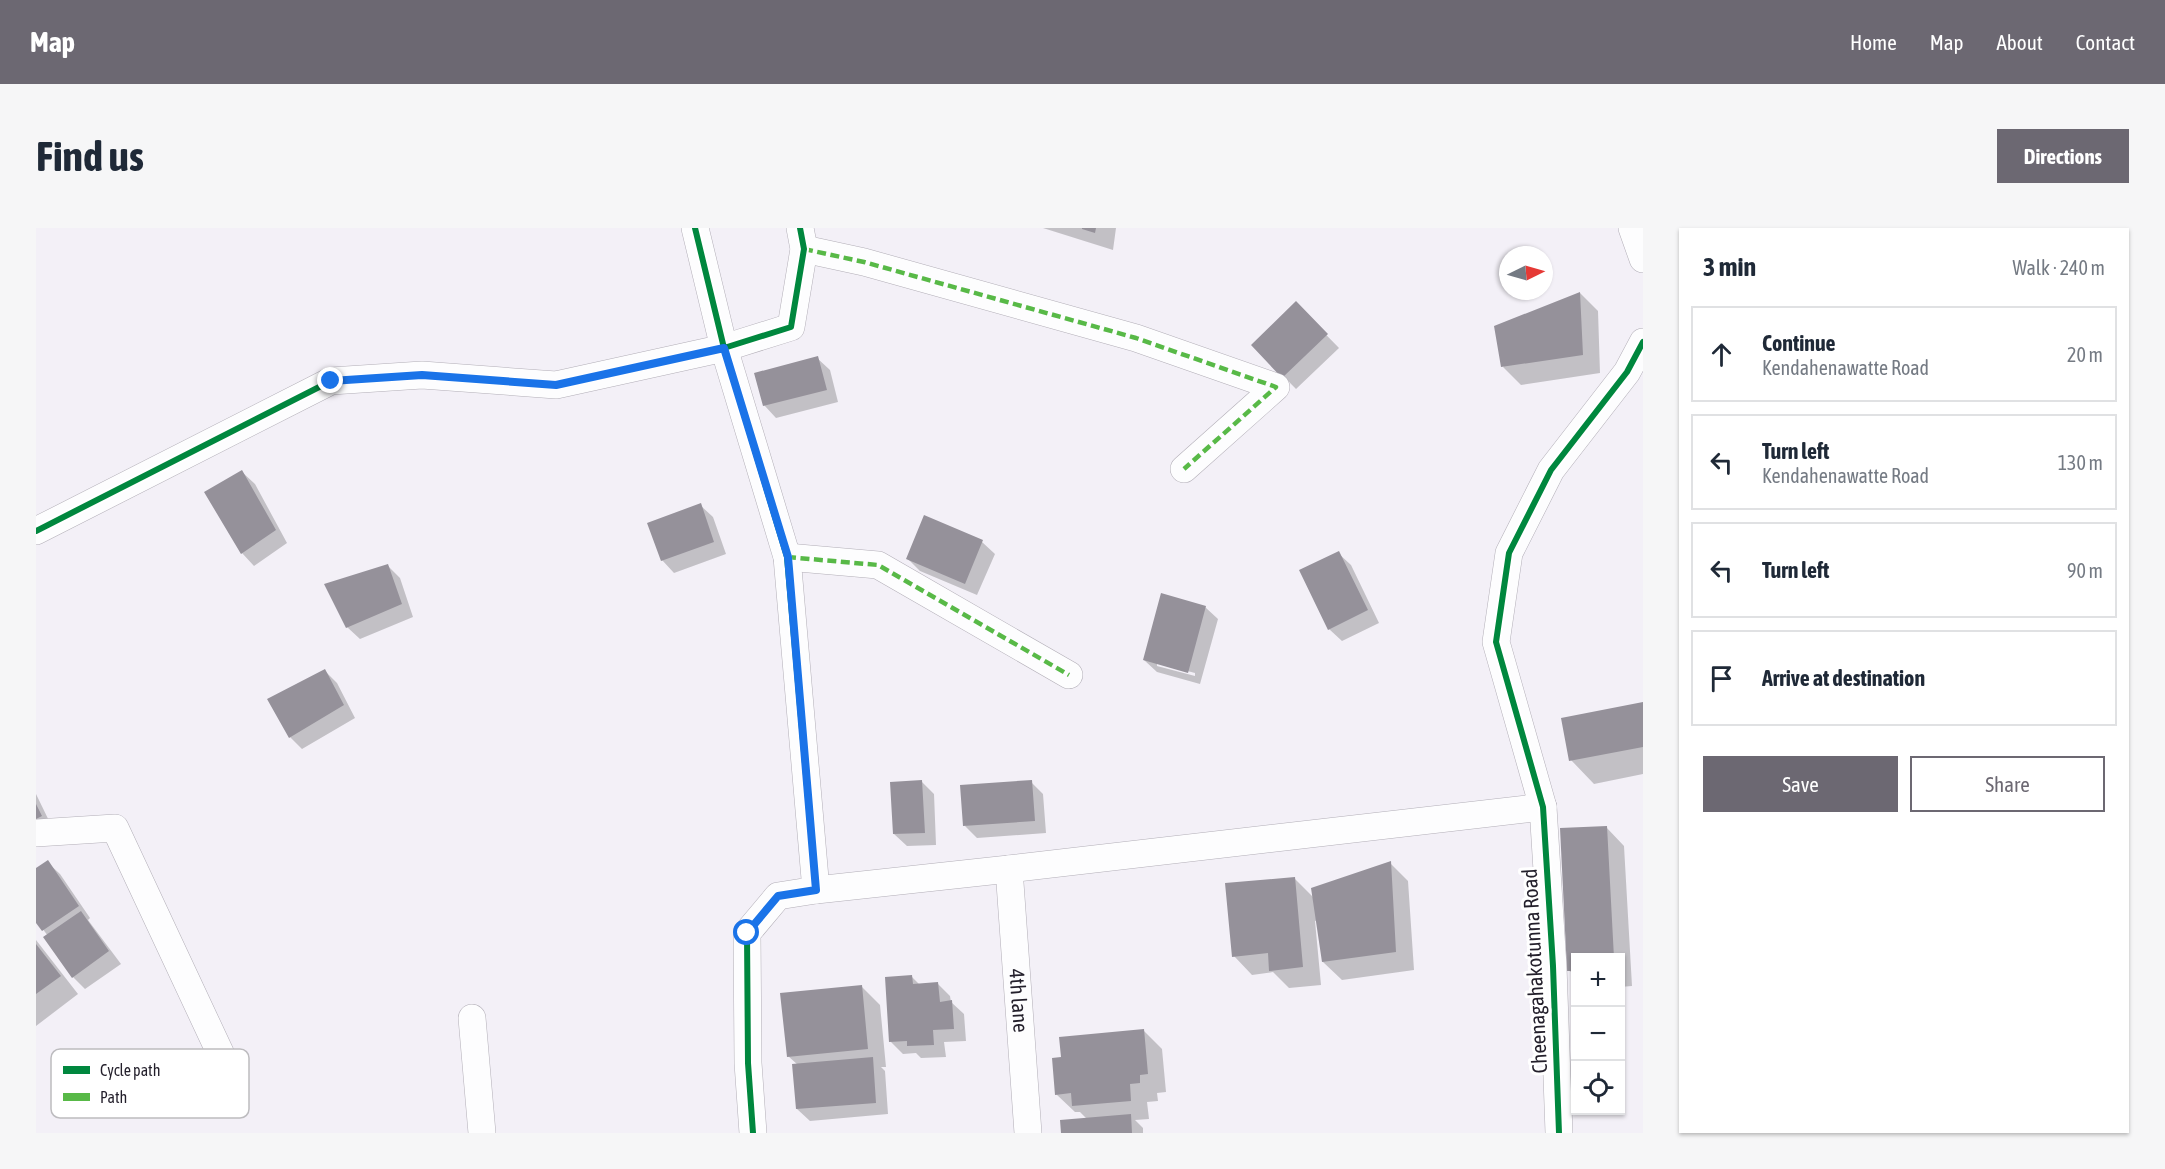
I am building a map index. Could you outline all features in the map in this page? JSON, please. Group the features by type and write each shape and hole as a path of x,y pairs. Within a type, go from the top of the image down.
{"street":[{"path":"695,228 724,348 788,557 816,890"},
{"path":"1632,228 1643,259"},
{"path":"36,531 331,381 422,375 556,385 724,348 791,327 802,238 864,262 1136,338 1276,387 1184,469"},
{"name":"Cheenagahakotunna Road","path":"1559,1133 1553,966 1543,807 1496,642 1509,553 1551,470 1627,372 1643,342"},
{"path":"788,557 878,565 1069,675"},
{"path":"753,1133 748,1063 747,933 778,896 1543,807"},
{"path":"36,833 115,828 218,1049"},
{"name":"4th lane","path":"1009,869 1028,1133"},
{"path":"472,1018 482,1133"}],"building":[{"path":"1082,228 1096,228 1095,233"},
{"path":"1580,292 1583,355 1501,367 1494,326"},
{"path":"1296,301 1328,334 1282,378 1251,345"},
{"path":"818,356 827,390 763,406 754,373"},
{"path":"242,470 276,530 241,554 204,492"},
{"path":"701,503 714,542 661,561 647,523"},
{"path":"924,515 983,540 965,584 906,559"},
{"path":"1339,551 1368,610 1328,630 1299,570"},
{"path":"388,564 402,604 346,628 324,584"},
{"path":"1161,593 1206,606 1188,673 1143,660"},
{"path":"325,669 344,705 289,738 267,699"},
{"path":"1643,702 1643,747 1569,761 1561,718"},
{"path":"922,780 925,833 893,834 890,782"},
{"path":"1032,780 1035,821 963,826 960,785"},
{"path":"36,804 42,816 36,819"},
{"path":"1607,826 1614,953 1571,953 1571,971 1567,971 1560,828"},
{"path":"48,860 79,906 42,931 36,923 36,868"},
{"path":"1391,861 1396,952 1322,962 1311,888"},
{"path":"1295,877 1303,967 1269,971 1268,953 1232,957 1225,883"},
{"path":"81,911 109,951 72,978 43,937"},
{"path":"36,944 61,976 36,994"},
{"path":"912,975 913,984 938,982 940,1002 952,1000 954,1029 933,1030 934,1045 907,1046 907,1041 889,1042 885,977"},
{"path":"862,985 868,1049 787,1057 780,993"},
{"path":"1144,1029 1148,1074 1140,1075 1140,1083 1130,1084 1131,1101 1072,1106 1071,1093 1055,1095 1052,1058 1061,1057 1059,1037"},
{"path":"873,1057 876,1103 796,1109 792,1064"},
{"path":"1131,1114 1132,1133 1061,1133 1060,1120"}],"marked path":[{"path":"804,249 864,262 1136,338 1276,387 1184,469"},
{"path":"787,557 878,565 1069,675"}],"cycle path":[{"path":"695,228 724,348 787,557 816,890 778,896 747,933 748,1063 753,1133"},
{"path":"36,531 331,381 422,375 556,385 724,348 791,327 804,249 800,228"},
{"path":"1559,1133 1553,966 1543,807 1496,642 1509,553 1551,470 1627,372 1643,342"}],"route":[{"path":"331,381 422,375 556,385 724,348 788,557 816,890 778,896 747,933"}]}
